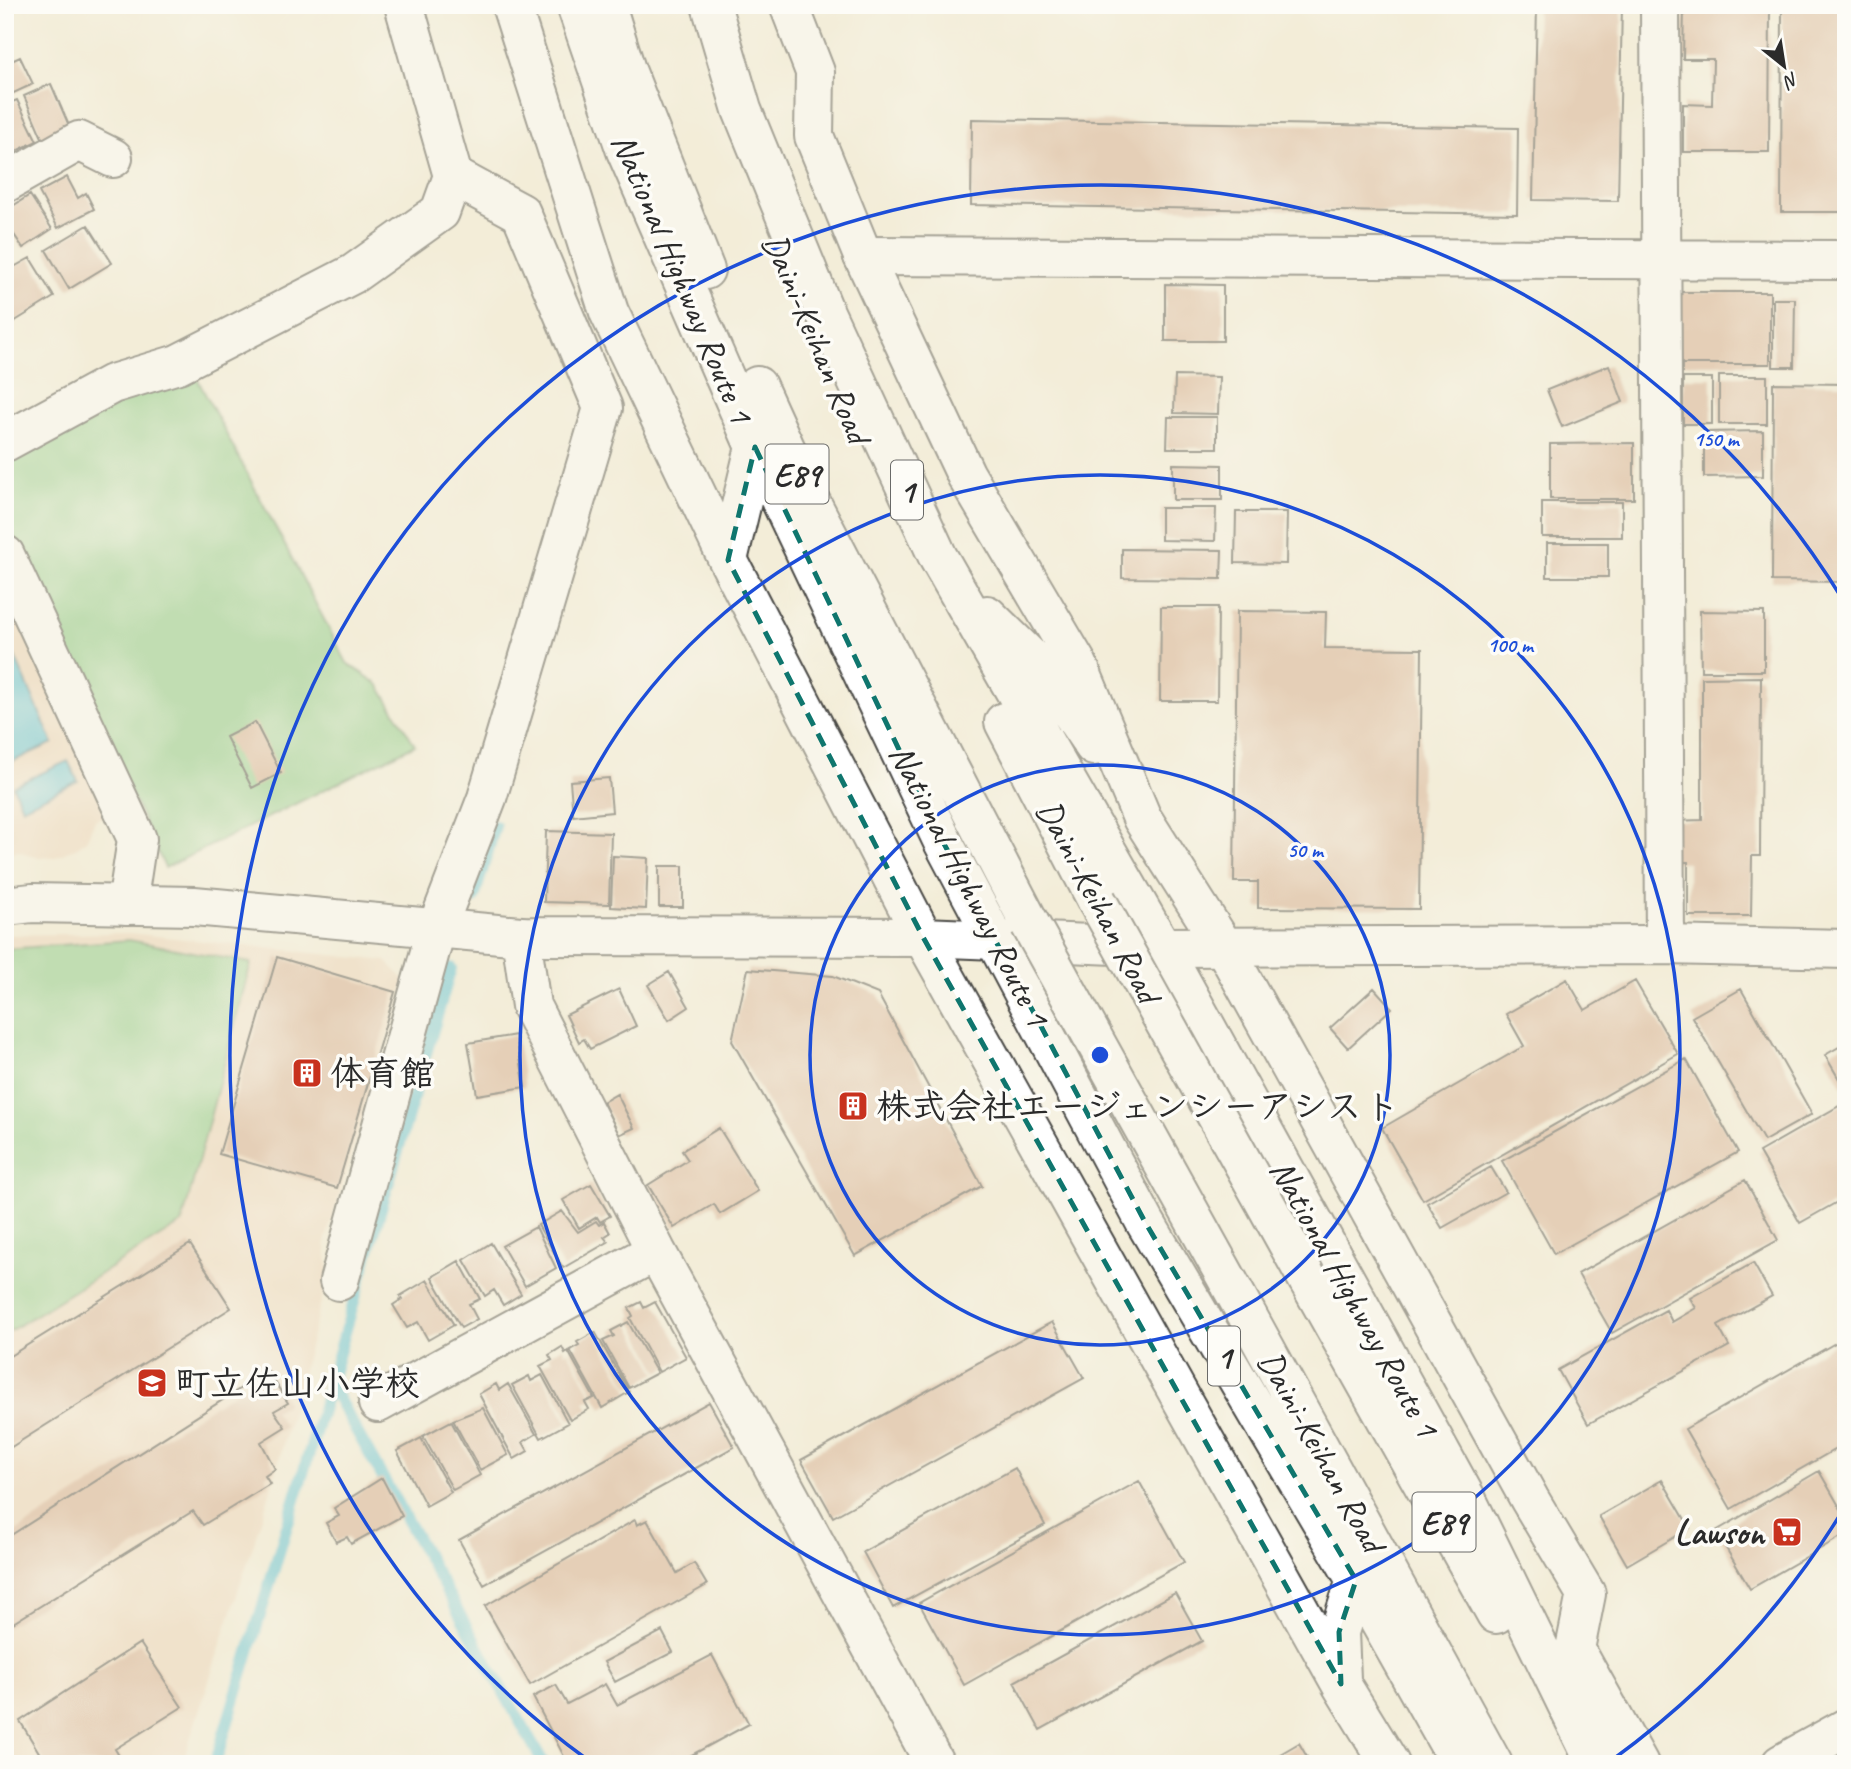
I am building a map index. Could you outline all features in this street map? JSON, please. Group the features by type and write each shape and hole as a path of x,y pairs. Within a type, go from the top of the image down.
{"main road":[{"path":"5,442 112,384 178,364 353,274 440,212 453,176 404,5"},
{"path":"511,5 609,312 728,560 923,937 1341,1684 1390,1764"},
{"name":"National Highway Route 1","path":"576,5 626,152 755,447 942,840 1145,1222 1356,1580 1460,1764"},
{"name":"Daini-Keihan Road","path":"606,5 626,70 715,295 802,485 1030,924 1493,1764"},
{"name":"Daini-Keihan Road","path":"685,5 710,83 795,292 883,492 1097,901 1580,1764"},
{"name":"National Highway Route 1","path":"711,5 742,110 823,308 938,557 1162,947 1467,1500 1596,1764"},
{"path":"767,5 814,136 863,256 967,475 1078,665 1142,818"},
{"path":"789,5 815,72 814,136"},
{"path":"1660,5 1665,945"},
{"path":"5,183 79,142 113,158"},
{"path":"339,1281 436,930 487,798 604,408 521,213 453,176"},
{"path":"863,256 1846,260"},
{"path":"728,560 755,447"},
{"path":"5,555 137,839 127,905"},
{"path":"938,557 1002,633 1040,667 1142,818 1224,947 1530,1500 1586,1594 1575,1649"},
{"path":"5,906 32,903 194,906 521,936 923,937 1162,947 1665,945 1846,949"},
{"path":"521,936 531,1006 656,1251 935,1764"},
{"path":"378,1403 656,1251"},
{"path":"1467,1500 1575,1649 1639,1764"},
{"path":"1341,1684 1339,1632 1356,1580"},
{"path":"1781,1764 1846,1728"}],"highlighted area":[{"path":"755,447 942,840 1145,1222 1356,1580 1339,1632 1341,1684 923,937 728,560"}],"shaded area":[{"path":"5,588 108,814 95,820 87,839 78,847 53,858 30,856 20,851 5,854"},
{"name":"町立佐山小学校","path":"129,933 386,961 405,980 325,1242 329,1272 270,1493 182,1764 5,1764 5,935"}],"green space":[{"path":"191,367 347,663 378,684 415,745 165,868 5,517 5,452"},
{"path":"129,940 251,963 182,1223 5,1334 5,949"}],"water":[{"path":"5,634 53,743 5,765"},
{"path":"68,761 78,781 22,808 13,786"}],"building":[{"path":"1537,5 1622,5 1618,201 1533,200"},
{"path":"1684,5 1770,5 1769,152 1683,152 1683,104 1712,105 1713,59 1683,59"},
{"path":"1782,5 1846,5 1846,212 1781,212"},
{"path":"20,57 33,84 5,97 5,64"},
{"path":"51,84 70,128 43,140 24,96"},
{"path":"17,100 37,141 6,156 5,105"},
{"path":"972,119 1518,128 1517,214 971,205"},
{"path":"67,177 78,198 86,193 94,209 58,228 39,192"},
{"path":"30,195 52,229 23,248 5,221 5,211"},
{"path":"88,225 112,263 69,289 46,250"},
{"path":"30,258 54,297 12,323 5,312 5,272"},
{"path":"1165,284 1223,285 1223,341 1165,341"},
{"path":"1678,292 1770,292 1770,364 1678,364"},
{"path":"1773,299 1795,299 1794,367 1773,367"},
{"path":"1609,365 1623,402 1562,427 1547,390"},
{"path":"1175,376 1219,377 1218,414 1174,413"},
{"path":"1719,376 1767,376 1767,424 1719,424"},
{"path":"1683,378 1712,378 1712,424 1683,424"},
{"path":"1773,383 1846,384 1846,582 1772,581"},
{"path":"1168,417 1217,417 1217,448 1167,448"},
{"path":"1763,431 1763,476 1704,477 1704,432"},
{"path":"1634,443 1634,499 1550,499 1550,444"},
{"path":"1173,464 1222,465 1222,500 1173,500"},
{"path":"1542,502 1622,502 1622,537 1542,537"},
{"path":"1161,508 1216,508 1215,541 1161,540"},
{"path":"1236,512 1287,512 1286,564 1235,563"},
{"path":"1547,543 1608,543 1608,577 1547,577"},
{"path":"1122,549 1222,550 1221,579 1122,578"},
{"path":"1161,607 1218,607 1217,701 1160,701"},
{"path":"1237,611 1326,612 1325,648 1422,649 1419,909 1258,908 1258,882 1234,882"},
{"path":"1700,611 1764,612 1764,671 1701,671"},
{"path":"1761,677 1760,856 1752,856 1751,916 1688,916 1688,862 1672,862 1672,821 1702,820 1702,678"},
{"path":"255,722 281,773 252,788 226,737"},
{"path":"609,778 612,812 573,816 570,781"},
{"path":"546,831 611,833 609,904 544,902"},
{"path":"613,856 648,858 646,909 611,907"},
{"path":"659,866 683,866 683,907 659,907"},
{"name":"体育館","path":"277,957 395,992 337,1188 219,1154"},
{"name":"株式会社エージェンシーアシスト","path":"748,969 833,976 878,994 982,1186 855,1256 732,1041"},
{"path":"669,972 689,1007 669,1020 648,985"},
{"path":"1567,979 1585,1010 1635,981 1678,1054 1423,1200 1382,1128 1524,1046 1506,1014"},
{"path":"1374,988 1392,1008 1348,1048 1330,1028"},
{"path":"619,989 636,1026 590,1049 584,1039 579,1042 566,1015"},
{"path":"1741,989 1812,1114 1764,1141 1692,1017"},
{"path":"516,1035 525,1087 477,1095 468,1043"},
{"path":"1846,1043 1846,1091 1825,1055"},
{"path":"1686,1059 1738,1152 1554,1254 1502,1161"},
{"path":"617,1094 634,1128 619,1135 603,1102"},
{"path":"1846,1102 1846,1197 1800,1223 1759,1152"},
{"path":"719,1128 758,1191 720,1214 714,1204 674,1228 648,1185 688,1160 682,1151"},
{"path":"1491,1167 1506,1192 1442,1228 1427,1203"},
{"path":"1745,1180 1778,1240 1612,1333 1578,1274"},
{"path":"591,1184 610,1216 600,1222 597,1217 579,1228 563,1200"},
{"path":"562,1211 578,1232 596,1221 599,1225 604,1222 610,1233 604,1237 608,1242 563,1268 538,1225"},
{"path":"536,1227 556,1268 525,1286 502,1246"},
{"path":"491,1243 521,1294 503,1305 494,1290 485,1296 464,1260"},
{"path":"190,1244 231,1308 5,1451 5,1359"},
{"path":"459,1261 480,1299 469,1304 477,1319 461,1328 432,1277"},
{"path":"1753,1263 1772,1296 1718,1326 1729,1346 1588,1424 1558,1370 1666,1310 1672,1322 1696,1308 1690,1298"},
{"path":"427,1280 454,1325 428,1340 418,1322 407,1328 393,1305 402,1299 400,1296"},
{"path":"641,1302 644,1308 655,1302 686,1357 659,1372 630,1318 633,1316 629,1308"},
{"path":"628,1322 657,1373 629,1388 603,1341 614,1336 611,1331"},
{"path":"1052,1322 1084,1378 833,1517 801,1460"},
{"path":"595,1332 629,1392 602,1408 570,1350 579,1345 577,1342"},
{"path":"1837,1342 1846,1357 1846,1443 1731,1509 1685,1429"},
{"path":"562,1347 565,1353 568,1351 594,1398 585,1402 589,1409 570,1420 540,1366 552,1360 549,1355"},
{"path":"268,1371 288,1403 274,1411 285,1427 261,1442 275,1469 265,1476 270,1484 203,1525 193,1511 5,1628 5,1539"},
{"path":"542,1375 568,1423 541,1438 512,1385 529,1376 531,1381"},
{"path":"496,1384 499,1390 508,1384 536,1434 523,1442 528,1451 514,1459 479,1394"},
{"path":"709,1402 734,1447 484,1585 459,1540"},
{"path":"483,1408 508,1455 480,1470 453,1420"},
{"path":"451,1421 480,1475 453,1490 423,1436"},
{"path":"421,1438 451,1492 426,1506 397,1451"},
{"path":"1015,1468 1045,1525 893,1608 863,1552"},
{"path":"1819,1471 1846,1518 1846,1534 1750,1589 1716,1531"},
{"path":"382,1478 402,1516 351,1544 347,1537 336,1542 326,1523 339,1516 334,1508"},
{"path":"1662,1480 1690,1528 1627,1565 1599,1516"},
{"path":"1139,1481 1184,1562 964,1685 919,1603"},
{"path":"635,1520 637,1525 647,1520 677,1573 694,1563 707,1585 530,1685 485,1606"},
{"path":"1175,1593 1202,1641 1040,1730 1014,1682"},
{"path":"662,1631 673,1652 615,1682 604,1662"},
{"path":"140,1643 182,1707 115,1749 124,1764 46,1764 20,1721"},
{"path":"712,1655 749,1724 675,1764 568,1764 533,1697 556,1685 567,1704 605,1684 617,1705"},
{"path":"1299,1743 1311,1764 1263,1764"}],"waterway":[{"path":"474,898 495,826"},
{"path":"215,1764 330,1384 451,968"},
{"path":"330,1384 544,1764"}],"place":[{"name":"体育館","path":"307,1073"},
{"name":"株式会社エージェンシーアシスト","path":"853,1106"},
{"name":"町立佐山小学校","path":"152,1383"},
{"name":"Lawson","path":"1787,1532"}]}
